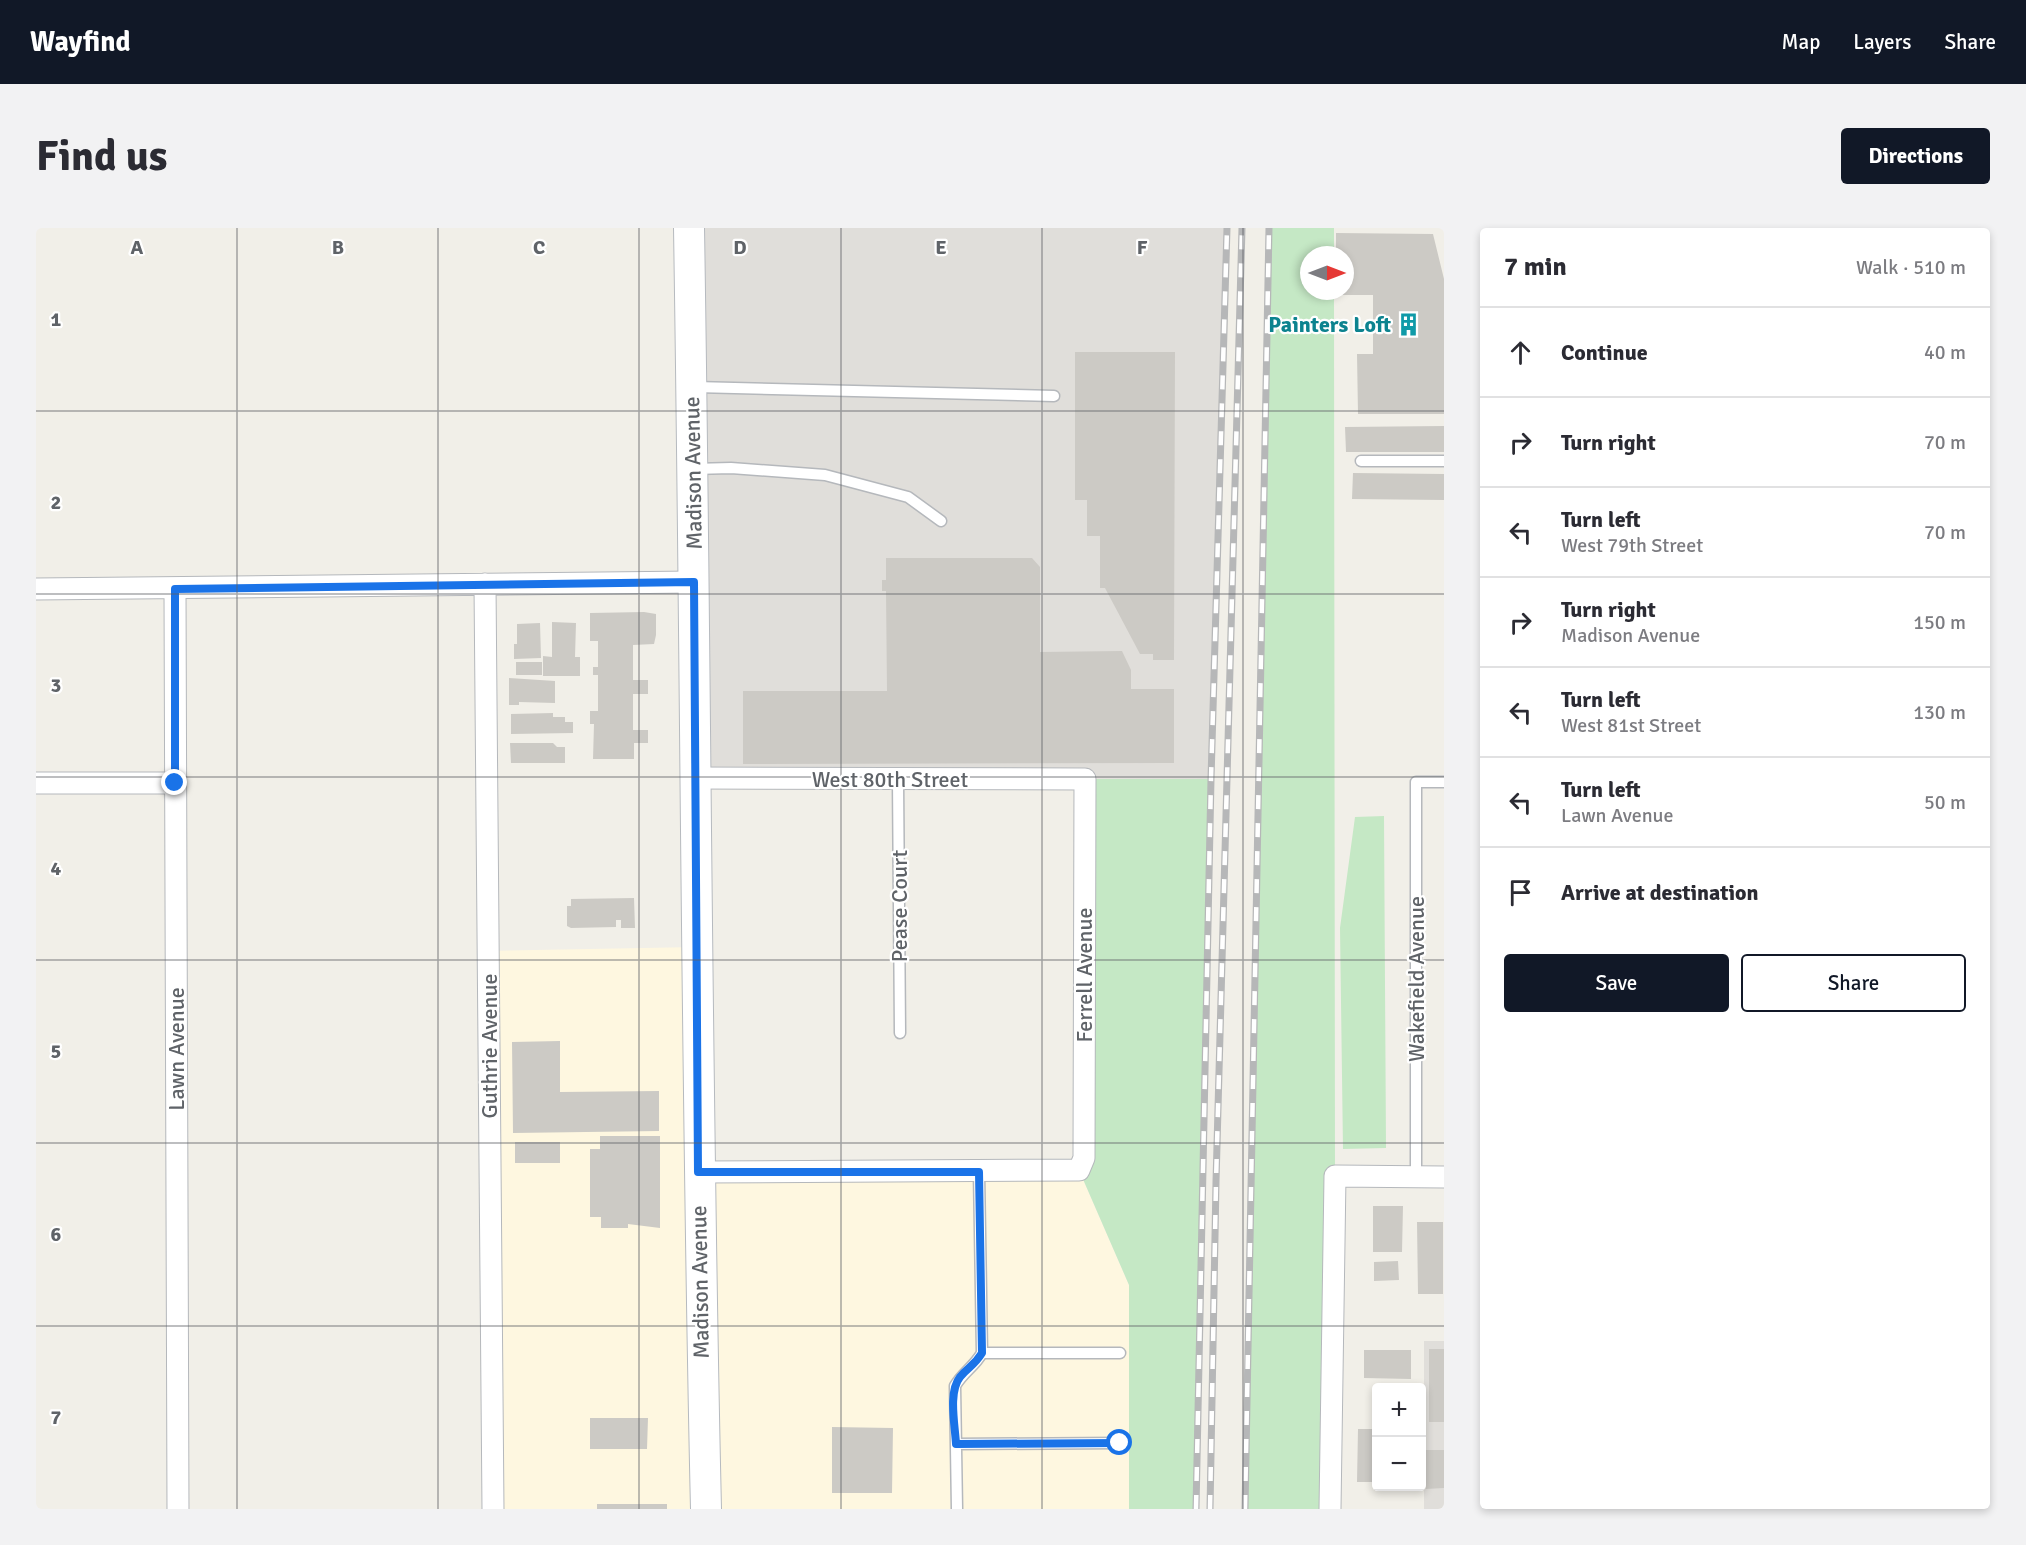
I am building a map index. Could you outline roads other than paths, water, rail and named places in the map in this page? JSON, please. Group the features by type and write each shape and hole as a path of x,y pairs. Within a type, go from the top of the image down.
{"street":[{"name":"Madison Avenue","path":"689,228 698,1172 706,1509"},
{"path":"36,590 694,582"},
{"name":"Guthrie Avenue","path":"485,584 493,1509"},
{"name":"Lawn Avenue","path":"175,589 178,1509"},
{"name":"West 80th Street","path":"695,778 1085,779"},
{"name":"Ferrell Avenue","path":"979,1172 1079,1170 1084,1158 1085,779"},
{"path":"36,783 175,783"},
{"path":"698,1172 979,1172"},
{"path":"1330,1509 1335,1176 1444,1177"}],"lane":[{"path":"691,387 734,390 1054,396"},
{"path":"1361,461 1444,461"},
{"path":"693,469 732,468 825,475 908,497 941,521"},
{"name":"Pease Court","path":"898,780 900,1033"},
{"name":"Wakefield Avenue","path":"1416,1176 1416,782 1444,782"},
{"path":"957,1509 955,1386 962,1375 974,1367 982,1353 979,1172"},
{"path":"982,1353 1120,1353"},
{"path":"956,1444 1120,1443"}],"railway":[{"path":"1196,1509 1211,779 1227,228"},
{"path":"1210,1509 1216,1182 1242,228"},
{"path":"1245,1509 1269,228"}],"place":[{"name":"Painters Loft","path":"1409,324"}]}
